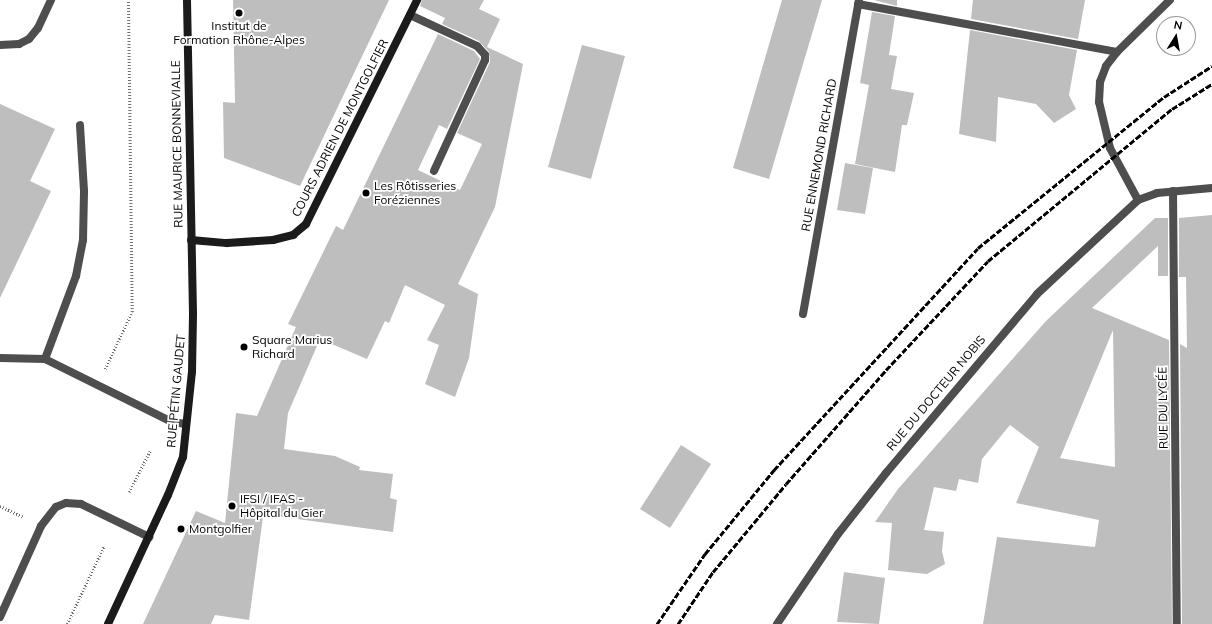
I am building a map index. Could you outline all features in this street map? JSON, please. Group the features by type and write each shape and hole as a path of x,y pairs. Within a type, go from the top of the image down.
{"main road":[{"name":"RUE MAURICE BONNEVIALLE","path":"187,0 191,240"},
{"name":"COURS ADRIEN DE MONTGOLFIER","path":"191,240 226,243 273,240 293,235 306,224 417,0"},
{"name":"RUE PÉTIN GAUDET","path":"108,624 149,537 183,456 192,358 191,240"}],"street":[{"path":"0,45 19,44 29,39 38,28 50,0"},
{"path":"1170,0 1117,52 1100,82 1100,113 1110,148 1138,200 1173,191 1212,188"},
{"path":"858,2 1117,52"},
{"name":"RUE ENNEMOND RICHARD","path":"803,314 858,2"},
{"path":"410,15 477,46 485,55 485,60 434,171"},
{"path":"45,359 76,276 83,240 84,191 80,125"},
{"name":"RUE DU LYCÉE","path":"1173,191 1177,624"},
{"name":"RUE DU DOCTEUR NOBIS","path":"776,624 838,534 886,473 1012,320 1037,294 1138,200"},
{"path":"0,358 45,359 172,422 186,424"},
{"path":"0,618 40,526 56,507 66,503 81,504 149,537"}],"path":[{"path":"98,384 132,312 128,0"},
{"path":"129,492 150,451"},
{"path":"0,506 40,526"},
{"path":"67,624 104,546"}],"building":[{"path":"233,0 389,0 300,186 224,158 223,102 235,103"},
{"path":"422,0 484,0 479,9 500,19 487,47 523,64 495,207 458,284 478,294 469,358 455,397 425,384 439,345 427,340 445,305 405,285 389,323 385,321 367,359 320,339 288,413 284,449 335,456 360,467 359,470 393,474 390,498 397,500 393,532 275,516 274,519 263,517 249,620 215,615 211,624 143,624 196,511 225,523 236,413 257,416 296,327 288,324 336,226 343,230 438,34 474,51 480,59 447,129 439,125 418,170 460,190 482,144 457,133 490,62 489,52 479,41 442,24 445,18 420,6"},
{"path":"782,0 822,0 769,179 733,168"},
{"path":"874,0 897,0 897,6"},
{"path":"973,0 1085,0 1078,39 971,19"},
{"path":"872,12 895,16 889,55 897,56 891,89 914,93 907,125 902,125 895,172 855,164 869,85 860,83"},
{"path":"970,30 1077,50 1069,95 1076,109 1054,123 1036,104 998,97 996,142 959,134"},
{"path":"582,45 625,56 591,179 548,167"},
{"path":"0,104 55,129 30,181 51,191 0,298"},
{"path":"845,163 873,168 865,214 837,210"},
{"path":"1212,215 1212,624 1182,624 1180,344 1187,348 1186,277 1179,277 1179,218"},
{"path":"1155,218 1168,218 1168,276 1158,276 1158,246 1092,308 1169,340 1172,624 983,624 997,537 1095,547 1099,520 1016,503 1039,447 1010,425 982,459 978,483 959,479 956,491 934,487 924,530 944,532 942,551 945,564 927,574 888,570 892,523 875,522 898,489 1046,321","holes":["1113,330 1115,467 1060,458"]},
{"path":"681,445 711,464 670,528 640,509"},
{"path":"844,572 885,578 879,624 837,622"}],"railway":[{"path":"657,624 705,554 774,470 978,248 1164,97 1212,66"},
{"path":"678,624 713,572 786,484 886,370 988,261 1172,109 1212,84"}],"place":[{"name":"Institut de Formation Rhône-Alpes","path":"239,13"},
{"name":"Les Rôtisseries Foréziennes","path":"366,193"},
{"name":"Square Marius Richard","path":"244,347"},
{"name":"IFSI / IFAS - Hôpital du Gier","path":"232,506"},
{"name":"Montgolfier","path":"181,529"}]}
